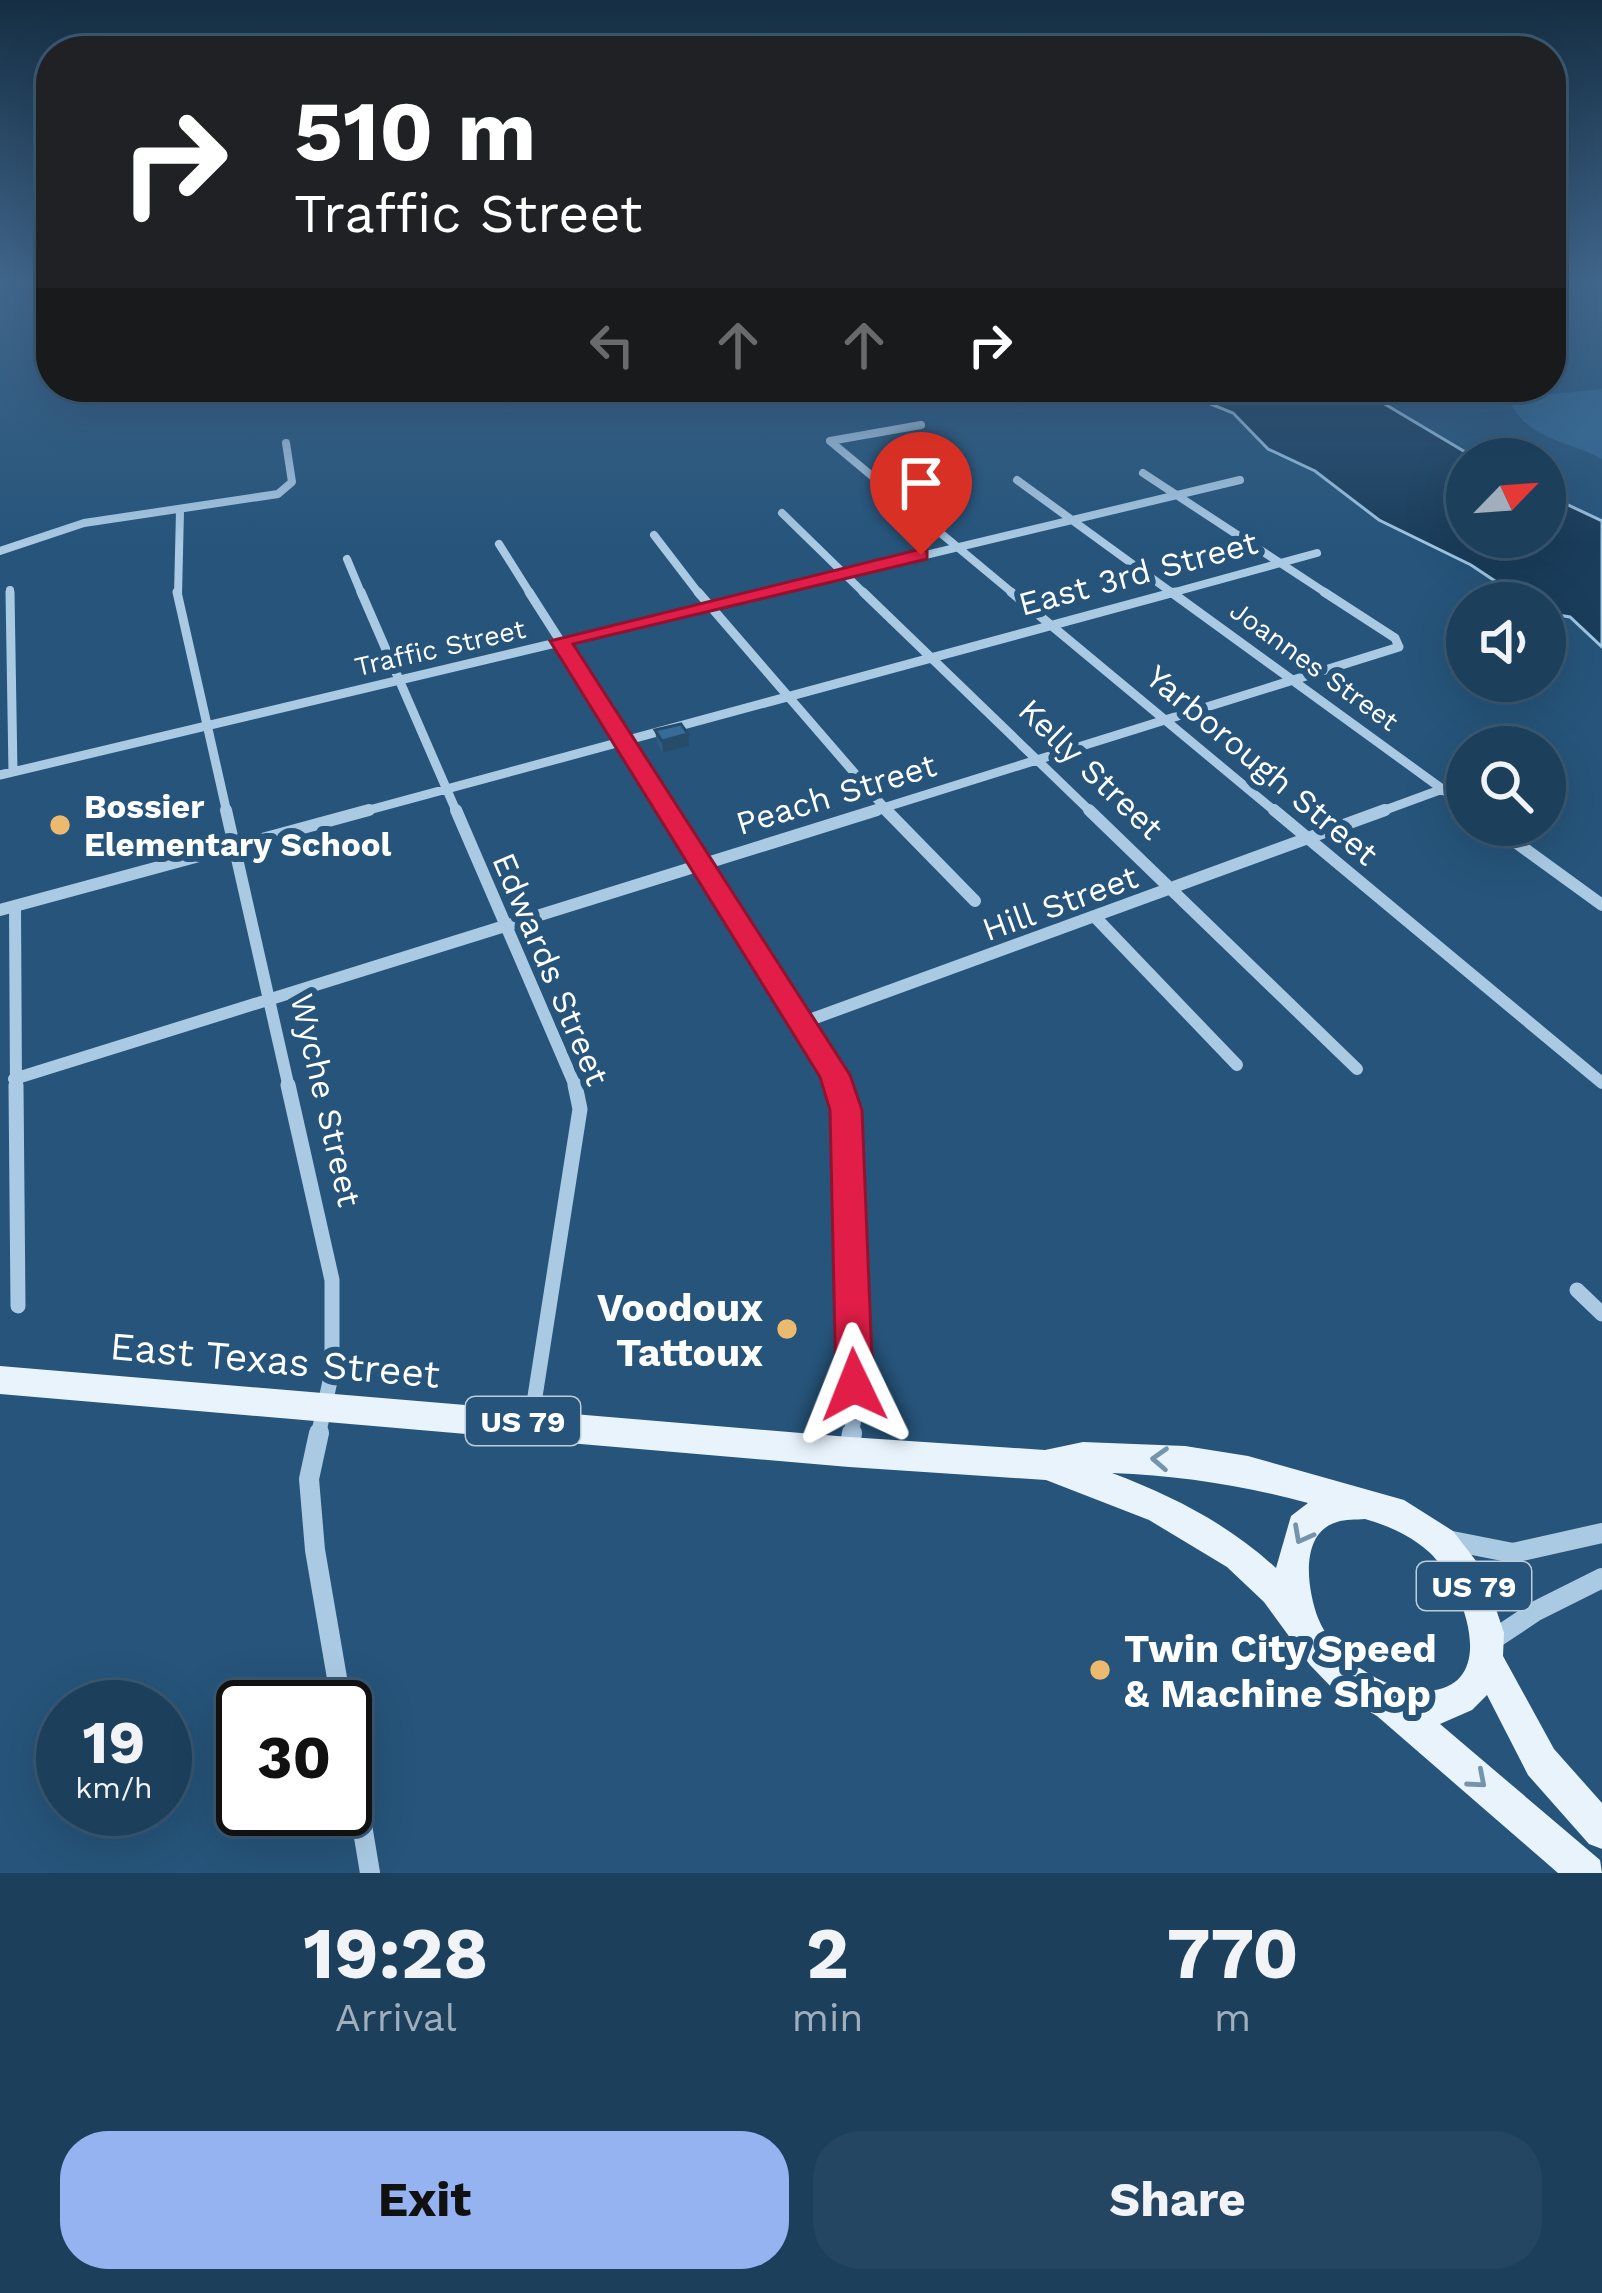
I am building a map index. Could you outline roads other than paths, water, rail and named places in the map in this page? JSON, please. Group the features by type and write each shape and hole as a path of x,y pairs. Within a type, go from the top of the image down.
{"main road":[{"name":"East Texas Street","path":"0,1380 849,1452 1045,1465 1083,1457 1185,1461 1248,1472 1394,1510 1432,1533 1473,1583 1485,1613 1487,1650 1541,1762 1602,1831"},
{"name":"East Texas Street","path":"1045,1465 1182,1516 1265,1579 1340,1673 1390,1703 1586,1873"},
{"name":"East Texas Street","path":"1303,1625 1291,1578 1296,1538 1310,1517 1330,1505 1356,1501"},
{"name":"US 79","path":"1390,1703 1417,1709 1462,1697 1478,1680 1487,1650"}],"street":[{"name":"Yarborough Street","path":"921,425 830,442 1602,1083"},
{"path":"0,551 84,524 253,500 289,489 286,443"},
{"path":"1143,473 1280,562"},
{"name":"Joannes Street","path":"1017,480 1446,792"},
{"name":"Traffic Street","path":"0,775 1240,480"},
{"name":"Wyche Street","path":"180,511 177,591 332,1280 335,1342 309,1479 315,1550 337,1680"},
{"name":"Kelly Street","path":"782,514 1357,1069"},
{"path":"654,535 881,808 975,901"},
{"path":"499,544 835,1075 846,1110 855,1412 849,1452"},
{"name":"East 3rd Street","path":"7,908 1317,553"},
{"name":"Edwards Street","path":"347,559 576,1088 580,1109 531,1422"},
{"name":"Peach Street","path":"14,1079 1399,647 1395,638 1280,562"},
{"path":"10,590 13,772"},
{"name":"Hill Street","path":"804,1022 1446,788"},
{"path":"1521,846 1602,905"},
{"path":"7,908 19,1306"},
{"path":"1096,918 1237,1064"},
{"path":"1577,1290 1602,1314"},
{"path":"1432,1533 1469,1548 1522,1555 1602,1533"},
{"path":"1487,1650 1536,1611 1602,1579"},
{"path":"364,1836 370,1873"}],"place":[{"name":"Bossier Elementary School","path":"60,825"},
{"name":"Voodoux Tattoux","path":"787,1329"},
{"name":"Twin City Speed & Machine Shop","path":"1100,1670"}]}
